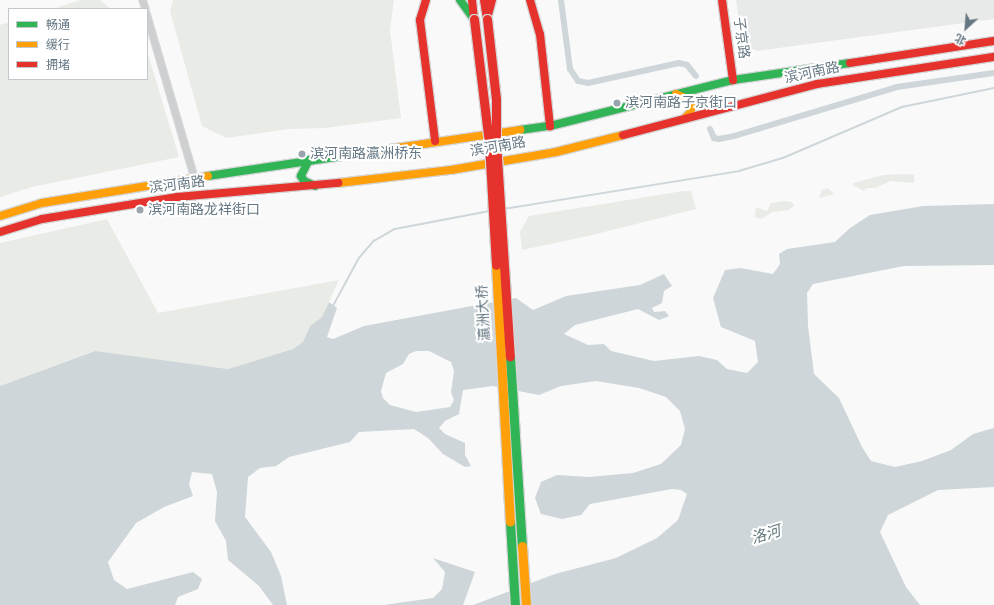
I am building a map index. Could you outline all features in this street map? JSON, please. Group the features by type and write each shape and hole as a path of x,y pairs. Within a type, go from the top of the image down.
{"main road":[{"path":"426,0 420,20 435,141"},
{"path":"423,36 425,14 432,0"},
{"path":"460,0 474,20"},
{"name":"瀛洲大桥","path":"472,0 489,144 515,605"},
{"name":"瀛洲大桥","path":"484,0 496,99 496,142 526,605"},
{"path":"487,19 492,0"},
{"path":"530,0 540,34"},
{"path":"535,0 550,126"},
{"name":"子京路","path":"722,0 733,80"},
{"name":"滨河南路","path":"0,216 42,204 195,178 435,141 550,126 733,80 994,41"},
{"name":"滨河南路","path":"0,232 42,219 177,197 316,186 451,170 556,152 817,84 994,57"},
{"path":"676,94 693,102 690,113 684,119"},
{"path":"309,160 301,176 304,181 316,186"}],"street":[{"path":"148,17 195,178"}],"shaded area":[{"path":"81,0 100,0 110,8 55,8"},
{"path":"173,0 394,0 390,30 401,118 325,128 289,129 226,138 202,126 170,11"},
{"path":"736,0 994,0 994,19 757,51 742,45"},
{"path":"8,22 8,80 148,80 148,54 179,157 32,187 0,197 0,25"},
{"path":"883,175 914,175 914,183 891,181 875,188 866,188 864,191 853,185 854,183"},
{"path":"828,188 834,194 819,198 822,190"},
{"path":"683,191 691,191 696,209 592,235 522,250 520,232 529,216"},
{"path":"785,201 792,202 794,206 789,210 772,212 762,219 755,217 756,207 767,211 771,203"},
{"path":"107,219 158,313 339,280 322,317 310,326 303,342 293,349 228,369 94,351 0,386 0,243"}],"water":[{"name":"洛河","path":"994,204 994,265 904,266 813,284 807,293 808,326 814,374 839,398 862,447 871,461 895,467 922,461 951,450 973,434 994,428 994,487 938,490 888,515 880,532 906,587 920,605 473,605 555,574 616,558 657,538 678,520 687,494 681,490 672,489 590,504 581,515 562,519 541,514 535,498 541,482 557,475 589,477 633,473 661,464 681,445 685,429 680,411 666,397 639,388 596,381 561,386 539,395 493,386 463,390 459,414 445,421 439,428 445,434 465,443 465,455 471,466 465,467 443,454 428,438 414,429 359,432 350,442 289,457 276,466 260,468 248,477 245,517 271,552 281,576 287,605 273,605 259,586 228,560 226,541 215,521 217,492 212,474 192,472 189,484 193,496 164,507 136,523 108,562 114,580 127,589 193,572 202,579 198,589 178,597 175,605 0,605 0,386 95,351 228,369 293,349 303,342 310,326 322,317 329,302 337,308 327,337 333,339 364,326 516,298 533,310 566,296 640,285 664,274 672,286 664,291 662,303 652,308 654,312 665,311 669,316 659,320 638,309 575,325 564,334 588,345 604,344 611,351 654,361 699,356 717,360 727,369 747,373 758,362 755,341 721,327 713,298 725,270 740,268 773,274 780,264 779,254 787,249 835,242 850,228 870,215 923,206","holes":["416,351 429,351 451,362 454,371 451,392 454,400 450,407 416,412 390,405 383,398 381,391 386,373 403,364 409,354"]},
{"path":"433,558 475,572 463,605 384,605 433,598 442,589 445,572"}],"waterway":[{"path":"561,0 570,69 578,81 588,83 679,63 687,65 696,76"},
{"path":"710,129 714,138 719,139 734,136 897,87 994,73"},
{"path":"503,209 739,171 783,158 902,107 994,88"},
{"path":"333,306 359,258 374,241 395,229 489,211"}],"traffic: fast":[{"path":"460,0 474,19"},
{"path":"520,130 550,126 733,80 850,63"},
{"path":"208,176 362,153"},
{"path":"309,160 301,176 304,181 315,186"},
{"path":"510,357 522,546"},
{"path":"510,522 515,605"}],"traffic: slow":[{"path":"676,94 693,102 690,113 684,119"},
{"path":"362,153 520,130"},
{"path":"338,183 451,170 556,152 623,135"},
{"path":"0,216 42,203 208,176"},
{"path":"496,265 510,522"},
{"path":"522,546 526,605"}],"traffic: jam":[{"path":"426,0 420,20 435,141"},
{"path":"472,0 474,19"},
{"path":"484,0 487,19"},
{"path":"488,15 492,0"},
{"path":"530,0 540,34 550,126"},
{"path":"722,0 733,80"},
{"path":"474,19 489,143 496,265"},
{"path":"487,19 496,99 496,142 510,357"},
{"path":"850,63 994,41"},
{"path":"623,135 817,84 994,57"},
{"path":"0,232 42,219 177,197 338,183"}],"place":[{"name":"滨河南路子京街口","path":"617,103"},
{"name":"滨河南路瀛洲桥东","path":"302,154"},
{"name":"滨河南路龙祥街口","path":"140,210"}]}
